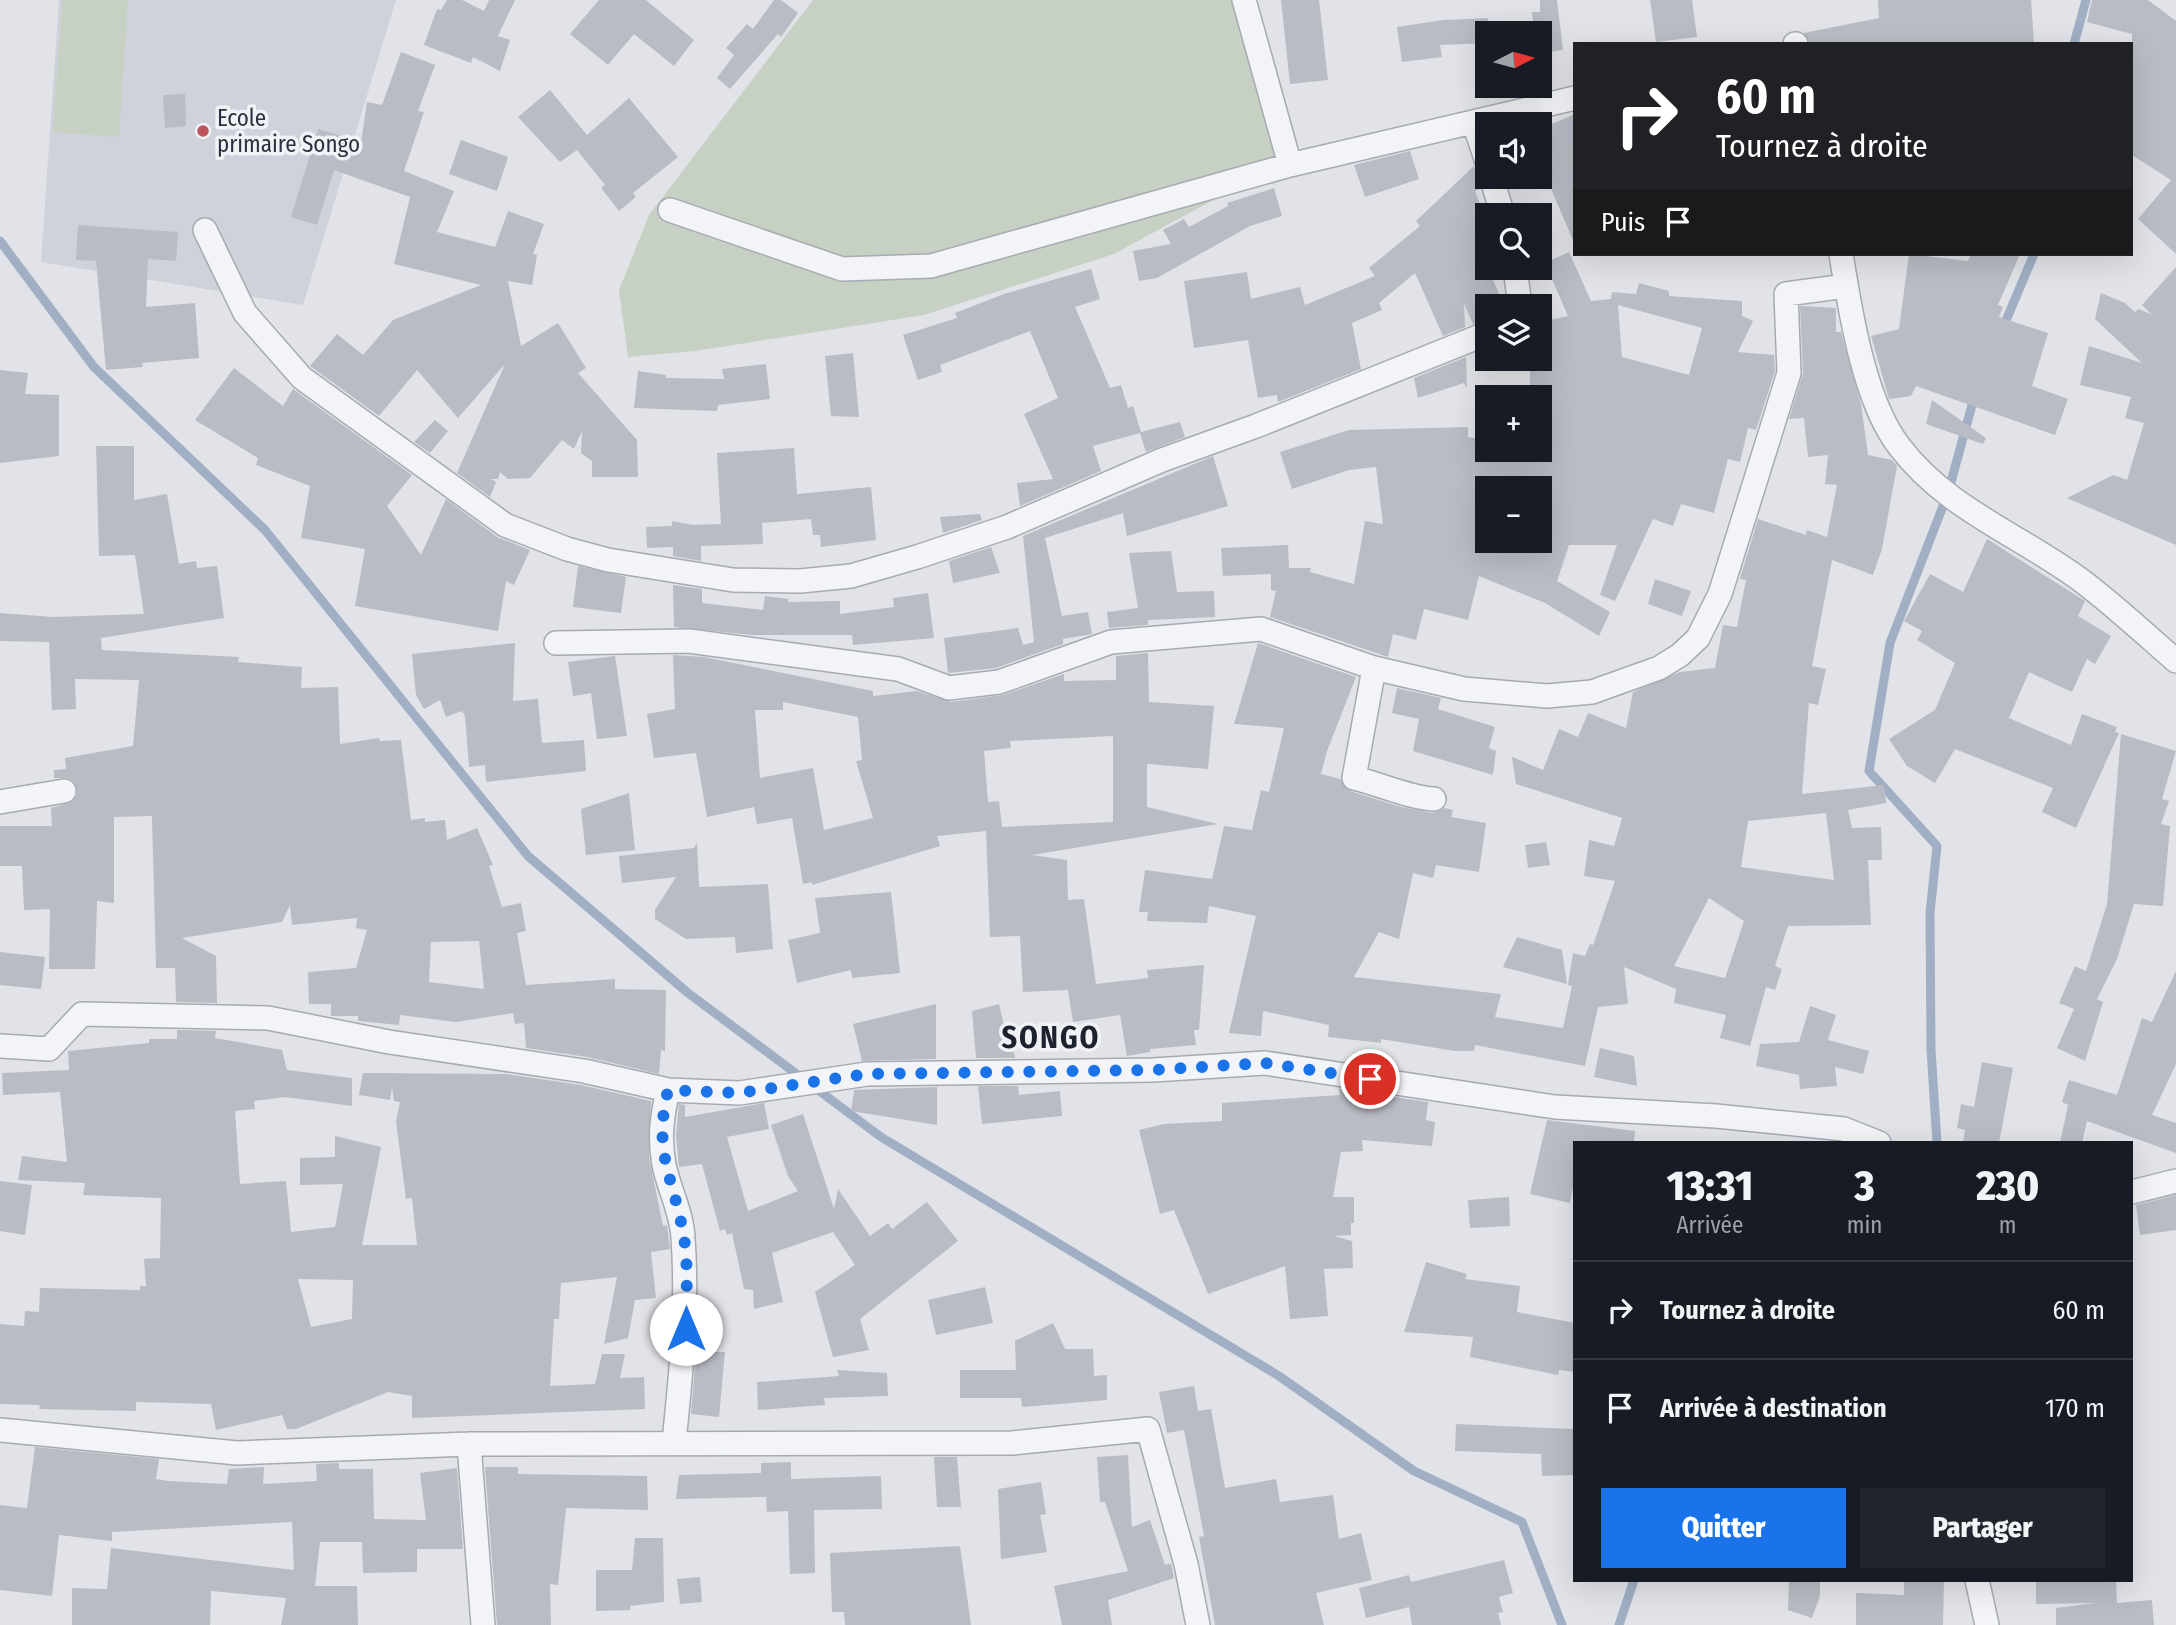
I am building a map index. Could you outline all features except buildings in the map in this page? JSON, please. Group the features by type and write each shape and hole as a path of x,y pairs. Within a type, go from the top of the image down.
{"street":[{"path":"1244,0 1290,165"},
{"path":"670,210 842,269 931,265 1290,165 1573,98"},
{"path":"205,230 245,313 302,378 505,525 567,550 608,560 733,580 800,581 850,576 917,557 1007,527 1162,460 1256,426 1475,338"},
{"path":"1841,256 1864,365 1882,414 1898,445 1922,472 1981,519 2081,581 2176,661"},
{"path":"556,643 689,641 898,669 949,688 999,682 1111,642 1261,629 1374,668 1464,689 1547,696 1592,692 1625,682 1680,655 1698,638 1720,594 1789,373 1786,295 1846,286"},
{"path":"1374,668 1354,778 1391,786 1418,798 1434,799"},
{"path":"0,802 64,791"},
{"path":"0,1046 49,1049 82,1014 268,1018 390,1042 584,1071 668,1090 739,1093 866,1074 1153,1070 1265,1063 1555,1107 1716,1116 1844,1129 1874,1141"},
{"path":"668,1090 660,1124 664,1165 683,1234 686,1292 686,1329 674,1442"},
{"path":"2133,1192 2176,1181"},
{"path":"0,1430 237,1454 469,1444 1012,1443 1148,1429 1186,1564 1198,1625"},
{"path":"469,1444 483,1625"},
{"path":"1977,1582 1987,1625"}],"shaded area":[{"name":"Ecole primaire Songo","path":"59,0 396,0 303,305 41,262"}],"green space":[{"path":"62,0 128,0 119,137 53,132"},
{"path":"813,0 1235,0 1283,162 1114,254 924,315 695,351 628,357 619,290 649,215"}],"waterway":[{"path":"2075,42 2086,0"},
{"path":"0,241 94,367 265,530 528,856 688,993 881,1137 1279,1376 1414,1471 1522,1522 1562,1625"},
{"path":"2002,330 2033,256"},
{"path":"1937,1141 1931,1049 1930,913 1937,846 1869,771 1890,643 1948,493 1975,394"},
{"path":"1619,1625 1633,1582"}],"place":[{"name":"Ecole primaire Songo","path":"203,131"}],"district":[{"name":"SONGO","path":"1051,1038"}],"route":[{"path":"686,1329 683,1234 664,1165 660,1124 668,1090 739,1093 866,1074 1153,1070 1265,1063 1370,1079"}]}
